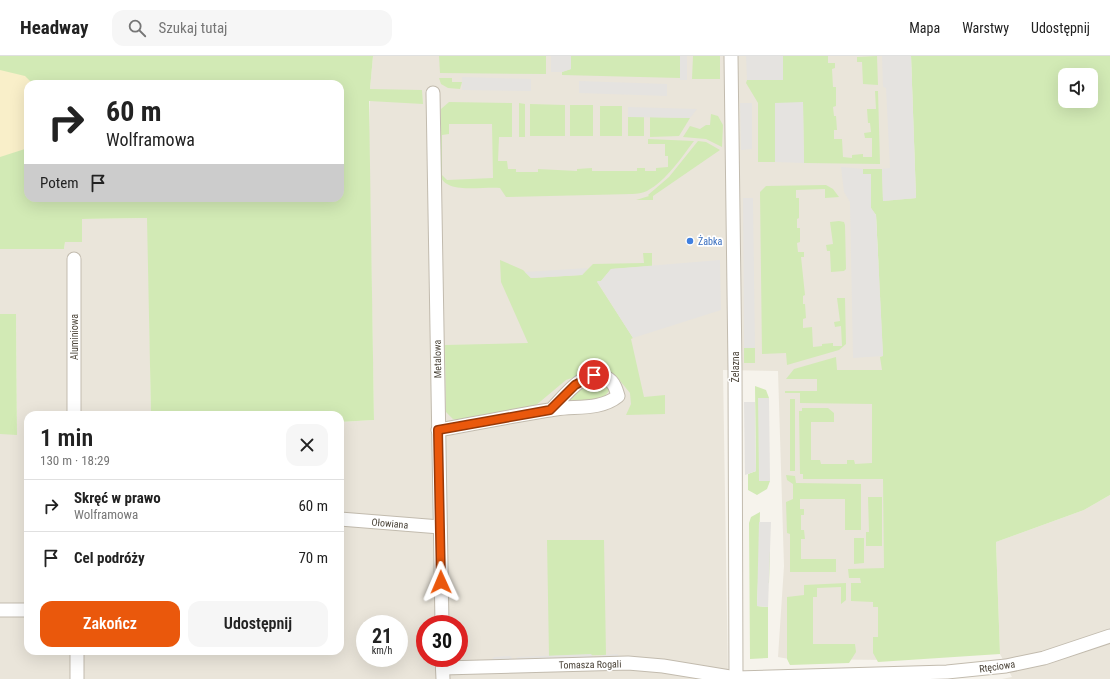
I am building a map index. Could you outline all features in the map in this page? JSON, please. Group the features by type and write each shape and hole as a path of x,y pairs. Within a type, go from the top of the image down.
{"street":[{"name":"Żelazna","path":"731,56 735,369 736,679"},
{"name":"Metalowa","path":"432,94 442,615"},
{"name":"Aluminiowa","path":"74,259 74,411"},
{"path":"438,430 550,410"},
{"name":"Ołowiana","path":"344,519 440,527"},
{"path":"0,610 24,610"},
{"name":"Rtęciowa","path":"736,679 947,672 1006,666 1044,658 1110,636"},
{"path":"77,655 77,679"},
{"name":"Tomasza Rogali","path":"443,668 628,663 663,666 736,679"}],"shaded area":[{"path":"373,56 911,56 916,198 875,203 878,260 893,371 890,660 789,659 778,657 784,566 778,371 723,370 728,679 0,679 0,434 17,434 16,314 0,314 0,249 64,249 65,242 82,219 148,218 151,411 24,411 24,655 344,655 344,422 374,420 369,134 370,89"},
{"path":"551,56 571,56 571,69 562,72 551,72"},
{"path":"680,56 687,56 687,80 680,80"},
{"path":"746,56 783,56 783,80 747,80"},
{"path":"882,56 911,56 916,198 883,201 882,169 890,168 886,88 883,87"},
{"path":"462,77 531,79 531,91 462,90"},
{"path":"579,81 667,84 667,96 579,93"},
{"path":"803,102 804,163 775,162 775,103"},
{"path":"740,103 752,103 752,149 741,150"},
{"path":"628,107 697,109 690,118 628,117"},
{"path":"841,167 863,169 863,174 871,174 871,208 876,215 883,356 853,358 850,202 844,192"},
{"path":"743,198 753,198 755,348 744,348"},
{"path":"720,260 721,310 633,338 597,281 601,281 611,269"},
{"path":"588,268 582,275 531,278 525,272"},
{"path":"758,398 769,398 770,481 759,481"},
{"path":"744,402 755,402 756,471 745,475"},
{"path":"1110,495 1110,679 1002,679 1012,677 1000,654 996,542 1084,510"},
{"path":"759,522 771,522 768,607 757,606"},
{"path":"591,654 595,659 600,659 603,655 617,654 623,659 489,663 494,657 510,656 514,660 518,657"}],"green space":[{"path":"0,56 373,56 370,89 422,90 423,104 369,101 374,420 344,422 344,411 151,411 147,218 82,219 82,242 65,242 64,249 0,249"},
{"path":"439,56 546,56 546,74 440,73"},
{"path":"571,56 680,56 680,78 562,75 562,72 571,69"},
{"path":"693,56 720,56 720,79 692,79"},
{"path":"783,56 828,56 828,63 835,63 835,68 832,69 833,87 836,87 836,106 833,107 834,116 836,116 837,130 834,130 834,139 842,139 843,157 852,158 852,155 863,154 863,157 872,157 872,138 865,138 864,133 871,132 870,123 868,123 867,109 876,109 875,91 878,91 880,164 804,163 803,103 775,103 775,162 758,162 758,103 746,83 747,80 783,80"},
{"path":"877,56 878,85 863,84 862,62 857,62 857,57"},
{"path":"911,56 1110,56 1110,495 1084,510 996,542 1000,654 878,662 873,653 873,637 878,637 878,607 873,607 873,602 851,601 851,583 861,583 860,578 849,578 848,569 884,568 883,479 803,479 803,474 800,474 799,411 802,411 802,408 828,408 834,413 834,422 811,422 811,460 820,460 821,464 847,464 847,460 854,460 855,464 872,463 872,404 800,403 800,393 785,393 785,391 817,391 817,379 786,379 794,369 836,357 837,370 882,370 880,357 883,356 876,215 871,208 871,175 863,174 863,169 882,169 883,201 916,198"},
{"path":"439,78 452,78 452,82 462,82 460,89 448,88 441,84"},
{"path":"449,102 512,103 512,137 499,137 498,161 507,161 508,169 516,169 516,172 538,172 538,169 577,171 577,169 592,168 592,171 637,171 637,168 645,168 645,171 656,171 656,168 668,167 668,156 665,156 665,144 648,144 648,139 694,141 667,175 661,181 644,192 634,194 506,197 500,188 456,187 448,185 443,181 440,174 441,109","holes":["449,124 492,124 493,178 447,180 442,175 442,135 449,134"]},
{"path":"519,103 525,104 525,137 519,137"},
{"path":"530,104 565,105 565,136 530,136"},
{"path":"570,105 593,105 593,136 570,136"},
{"path":"600,106 622,106 622,136 600,136"},
{"path":"711,114 718,116 723,125 722,147 706,139 683,137 690,126 700,129 706,125 710,125"},
{"path":"628,117 644,117 644,136 628,136"},
{"path":"650,117 690,118 679,136 650,137"},
{"path":"698,141 706,142 720,150 653,196 653,200 636,200 649,196 648,195 669,177"},
{"path":"826,185 833,189 839,197 825,198 825,189 796,190 796,198 799,198 799,218 797,219 797,228 800,228 800,242 797,243 798,252 804,252 804,257 801,257 805,295 803,296 803,304 805,304 806,318 803,319 803,328 812,327 813,347 833,343 833,346 842,346 841,326 835,327 834,322 840,321 837,298 845,298 846,344 839,350 787,365 786,353 762,354 760,192 766,186"},
{"path":"830,222 844,222 845,225 846,269 844,271 831,272 830,251 827,251 826,245 833,244"},
{"path":"643,253 652,253 652,266 611,269 601,281 597,282 633,338 631,339 644,397 665,395 665,414 626,415 631,404 630,393 616,376 603,371 583,374 566,380 535,406 510,414 465,421 453,419 446,412 445,345 528,343 501,282 500,260 523,270 531,278 582,275 593,264 644,263"},
{"path":"0,314 16,314 17,435 0,434"},
{"path":"744,348 755,348 755,363 744,363"},
{"path":"592,382 606,383 610,390 601,400 565,402 580,386"},
{"path":"755,386 766,390 769,398 759,398 769,422 769,427 759,428 759,481 770,481 767,489 757,495 748,490 748,474 756,471"},
{"path":"790,399 795,399 795,471 790,471"},
{"path":"786,475 795,476 796,483 861,484 861,530 845,530 845,499 800,499 800,509 804,509 804,515 801,515 801,530 804,530 805,539 801,539 801,559 836,559 836,572 790,572 790,534 787,533 786,502 793,499 793,484 787,480"},
{"path":"868,497 882,497 882,546 866,546 866,532 869,532"},
{"path":"760,512 759,546 770,552 769,583 758,582 757,606 768,607 768,658 750,659 749,523 751,517"},
{"path":"854,538 864,538 864,563 854,564"},
{"path":"547,540 604,540 606,655 549,656"},
{"path":"846,583 846,600 841,604 841,587 817,588 817,597 813,597 813,644 855,644 856,652 849,663 790,665 787,659 787,597 804,595 804,585"}],"sand":[{"path":"0,70 25,76 29,80 24,80 24,149 0,157"}],"place":[{"name":"Żabka","path":"690,241"}],"route":[{"path":"441,582 438,430 550,410 575,385 594,375"}]}
